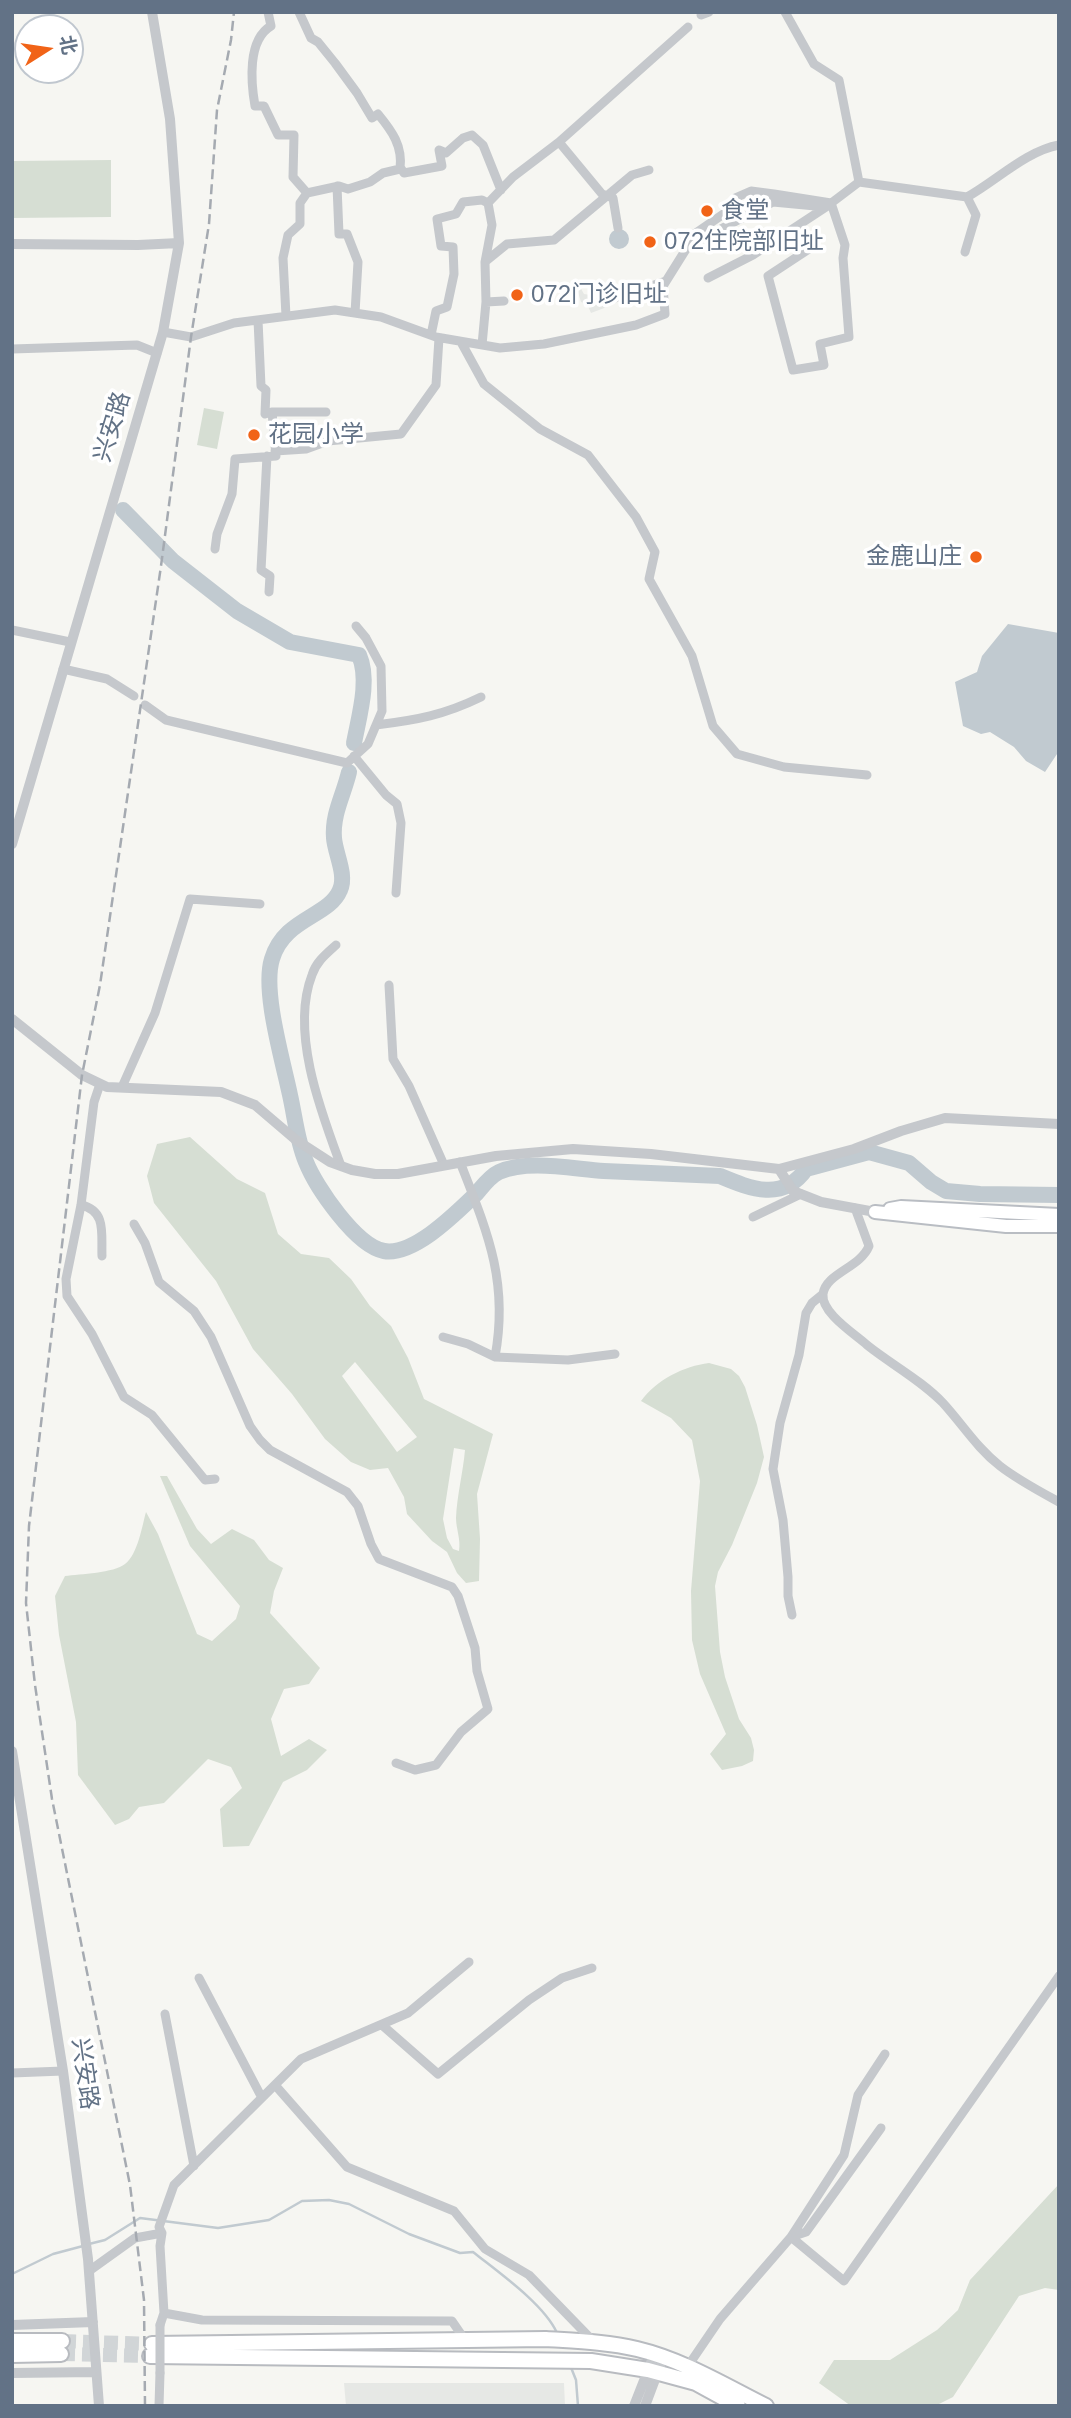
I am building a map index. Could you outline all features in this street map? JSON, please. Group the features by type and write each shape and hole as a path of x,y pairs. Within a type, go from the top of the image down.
{"main road":[{"path":"875,1212 901,1207 1059,1215"},
{"path":"875,1212 1006,1226 1059,1226"},
{"path":"738,2406 696,2382 652,2371 591,2361 151,2350 465,2340 579,2341 637,2350 688,2367 766,2406"},
{"path":"12,2341 61,2348 12,2355"}],"street":[{"name":"兴安路","path":"12,844 157,354 179,243 170,119 152,12"},
{"path":"268,12 271,26 263,30 256,43 254,73 251,79 255,106 264,106 278,135 294,135 293,177 306,193"},
{"path":"299,12 311,38 318,42 335,63 372,118 378,114 395,136 402,155 400,167 404,173 442,166 439,150 446,153 463,138 472,135 483,145 501,190"},
{"path":"785,12 814,64 839,80 859,182"},
{"path":"488,203 513,177 559,142 688,27"},
{"path":"559,142 605,197 613,198 618,228"},
{"path":"708,278 753,255 859,182 967,197 1030,156 1059,145"},
{"path":"286,316 283,258 288,235 300,223 300,203 306,193 337,186 348,189 370,182 383,173 400,167"},
{"path":"485,262 507,244 554,240 632,175 649,170"},
{"path":"337,186 339,234 347,234 358,262 355,313"},
{"path":"693,235 735,206 735,198 751,191 773,198 828,205"},
{"path":"965,252 976,215 967,197"},
{"path":"163,332 191,337 234,323 334,310 381,317 435,337 500,348 518,348 636,325 665,314 663,285 688,246 773,198"},
{"path":"215,549 232,494 236,459 306,449 328,441 401,434 436,385 436,311 447,307 454,274 453,247 441,246 437,219 456,214 463,202 482,200 488,203"},
{"path":"482,345 486,302 485,262 492,225 488,203"},
{"path":"809,249 768,276 793,370 824,365 820,344 849,337 843,258 845,245 828,205"},
{"path":"12,244 179,243"},
{"path":"606,301 666,281"},
{"path":"486,302 504,301"},
{"path":"258,320 261,386 266,390 265,414 327,412"},
{"path":"461,342 484,384 540,429 588,455 636,517 655,552 649,579 692,656 713,726 737,754 784,767 867,775"},
{"path":"12,349 137,345 157,354"},
{"path":"269,592 270,576 261,570 272,412"},
{"path":"145,705 166,720 347,763 368,744 382,711 381,666 366,638 356,626"},
{"path":"12,630 70,642"},
{"path":"63,668 107,679 134,696"},
{"path":"376,725 422,719 453,711 481,697"},
{"path":"354,757 397,804 401,823 396,893"},
{"path":"122,1087 155,1013 190,899 260,904"},
{"path":"335,945 312,972 306,995 305,1034 312,1077 341,1167"},
{"path":"389,985 393,1059 409,1086 444,1165"},
{"path":"12,1019 82,1075 100,1084 107,1087 221,1092 254,1105 320,1156 341,1167 363,1173 386,1175 496,1156 572,1149 651,1154 779,1169 854,1149 945,1118 1059,1124"},
{"path":"100,1084 94,1102 81,1205 66,1279 67,1296 92,1334 124,1397 152,1415 205,1479 215,1479"},
{"path":"460,1163 496,1264 500,1329 495,1357"},
{"path":"779,1169 797,1193 821,1202 875,1212"},
{"path":"753,1217 797,1193"},
{"path":"81,1205 92,1208 99,1216 102,1256"},
{"path":"855,1208 869,1246 866,1254 827,1284 823,1294 824,1304 832,1315 891,1365 920,1382 943,1403 982,1452 1003,1469 1059,1503"},
{"path":"134,1224 145,1243 159,1282 194,1311 211,1337 250,1426 260,1440 271,1450 346,1492 358,1506 379,1559 452,1587 458,1596 475,1648 477,1671 488,1709 461,1732 436,1765 415,1770 396,1763"},
{"path":"792,1615 788,1596 783,1520 773,1469 780,1423 799,1355 806,1313 812,1303 823,1294"},
{"path":"443,1337 468,1344 495,1357 568,1360 615,1354"},
{"name":"兴安路","path":"12,1751 16,1798 63,2071 88,2265 99,2406"},
{"path":"159,2406 160,2325 164,2313 161,2230 174,2185 300,2059 408,2013 469,1962"},
{"path":"382,2025 438,2074 529,2000 562,1978 592,1968"},
{"path":"791,2237 844,2281 1059,1976"},
{"path":"199,1978 262,2098"},
{"path":"165,2014 194,2166"},
{"path":"688,2367 720,2319 791,2237 844,2155 858,2095 885,2054"},
{"path":"12,2073 63,2071"},
{"path":"275,2085 347,2167 454,2211 485,2249 528,2275 594,2343"},
{"path":"791,2237 806,2232 881,2128"},
{"path":"88,2265 135,2238 161,2230"},
{"path":"164,2313 202,2320 452,2321 465,2340"},
{"path":"12,2325 93,2322"},
{"path":"634,2406 659,2357"},
{"path":"645,2406 652,2371"},
{"path":"12,2374 96,2372"}],"shaded area":[{"path":"111,160 111,217 12,218 12,161"},
{"path":"615,229 623,229 629,239 623,249 615,249 609,243 609,235"},
{"path":"580,287 584,294 590,295 593,300 604,294 607,307 591,313 587,304 581,302 577,289"},
{"path":"204,408 224,412 217,449 197,445"},
{"path":"1008,624 1059,633 1059,751 1045,772 1026,761 1014,747 990,732 981,734 963,726 955,682 977,672 982,656"},
{"path":"190,1137 237,1179 265,1193 278,1234 301,1254 329,1258 351,1279 370,1306 391,1326 408,1358 424,1399 493,1434 477,1494 479,1581 466,1583 457,1573 447,1552 432,1541 407,1514 404,1497 388,1468 370,1470 351,1462 325,1439 292,1394 253,1349 216,1281 154,1203 147,1176 157,1144","holes":["355,1362 417,1437 397,1452 342,1376","454,1448 465,1450 456,1518 459,1551 453,1549 447,1538 443,1519"]},
{"path":"709,1363 731,1369 739,1376 757,1425 764,1457 757,1483 718,1572 715,1586 720,1652 725,1677 739,1719 751,1738 754,1750 753,1761 722,1770 710,1754 726,1734 700,1674 692,1640 691,1591 700,1481 692,1440 671,1418 641,1401 647,1393 671,1375"},
{"path":"160,1476 167,1476 197,1529 211,1544 232,1529 254,1540 269,1560 283,1568 274,1591 270,1613 320,1668 309,1684 284,1689 271,1719 281,1756 309,1739 327,1750 307,1770 283,1782 249,1846 223,1847 220,1809 242,1788 231,1767 208,1759 164,1803 139,1807 129,1819 115,1825 78,1775 76,1722 59,1635 55,1596 65,1576 105,1571 125,1564 136,1547 146,1512 158,1534 197,1634 212,1641 236,1619 240,1606 190,1546"},
{"path":"1059,2184 1059,2290 1045,2288 1019,2296 953,2397 935,2406 851,2406 819,2383 834,2360 890,2360 937,2330 958,2310 970,2280"},
{"path":"344,2383 564,2383 565,2406 346,2406"}],"waterway":[{"path":"123,510 173,561 237,611 290,642 359,655 364,687 354,743"},
{"path":"349,772 334,829 342,878 340,890 334,899 296,926 278,945 272,959 270,989 271,1007 298,1137 306,1162 318,1186 338,1214 373,1247 396,1251 421,1240 457,1212 489,1179 511,1168 523,1166 720,1176 766,1190 787,1186 806,1169 869,1152 909,1163 946,1191 1059,1195"},
{"path":"89,2244 105,2240 140,2218 218,2228 269,2220 302,2201 329,2200 349,2204 409,2234 460,2253 473,2252 531,2300 557,2333"},
{"path":"12,2274 53,2254 83,2246"},
{"path":"570,2365 576,2380 578,2406"}],"tunnel":[{"path":"62,2341 152,2344"},
{"path":"61,2354 150,2356"}],"railway":[{"path":"145,2406 144,2300 130,2185 52,1799 26,1603 29,1526 82,1075 100,985 161,566 191,337 209,224 217,110 234,12"}],"place":[{"name":"食堂","path":"707,211"},
{"name":"072住院部旧址","path":"650,242"},
{"name":"072门诊旧址","path":"517,295"},
{"name":"花园小学","path":"254,435"},
{"name":"金鹿山庄","path":"976,557"}]}
